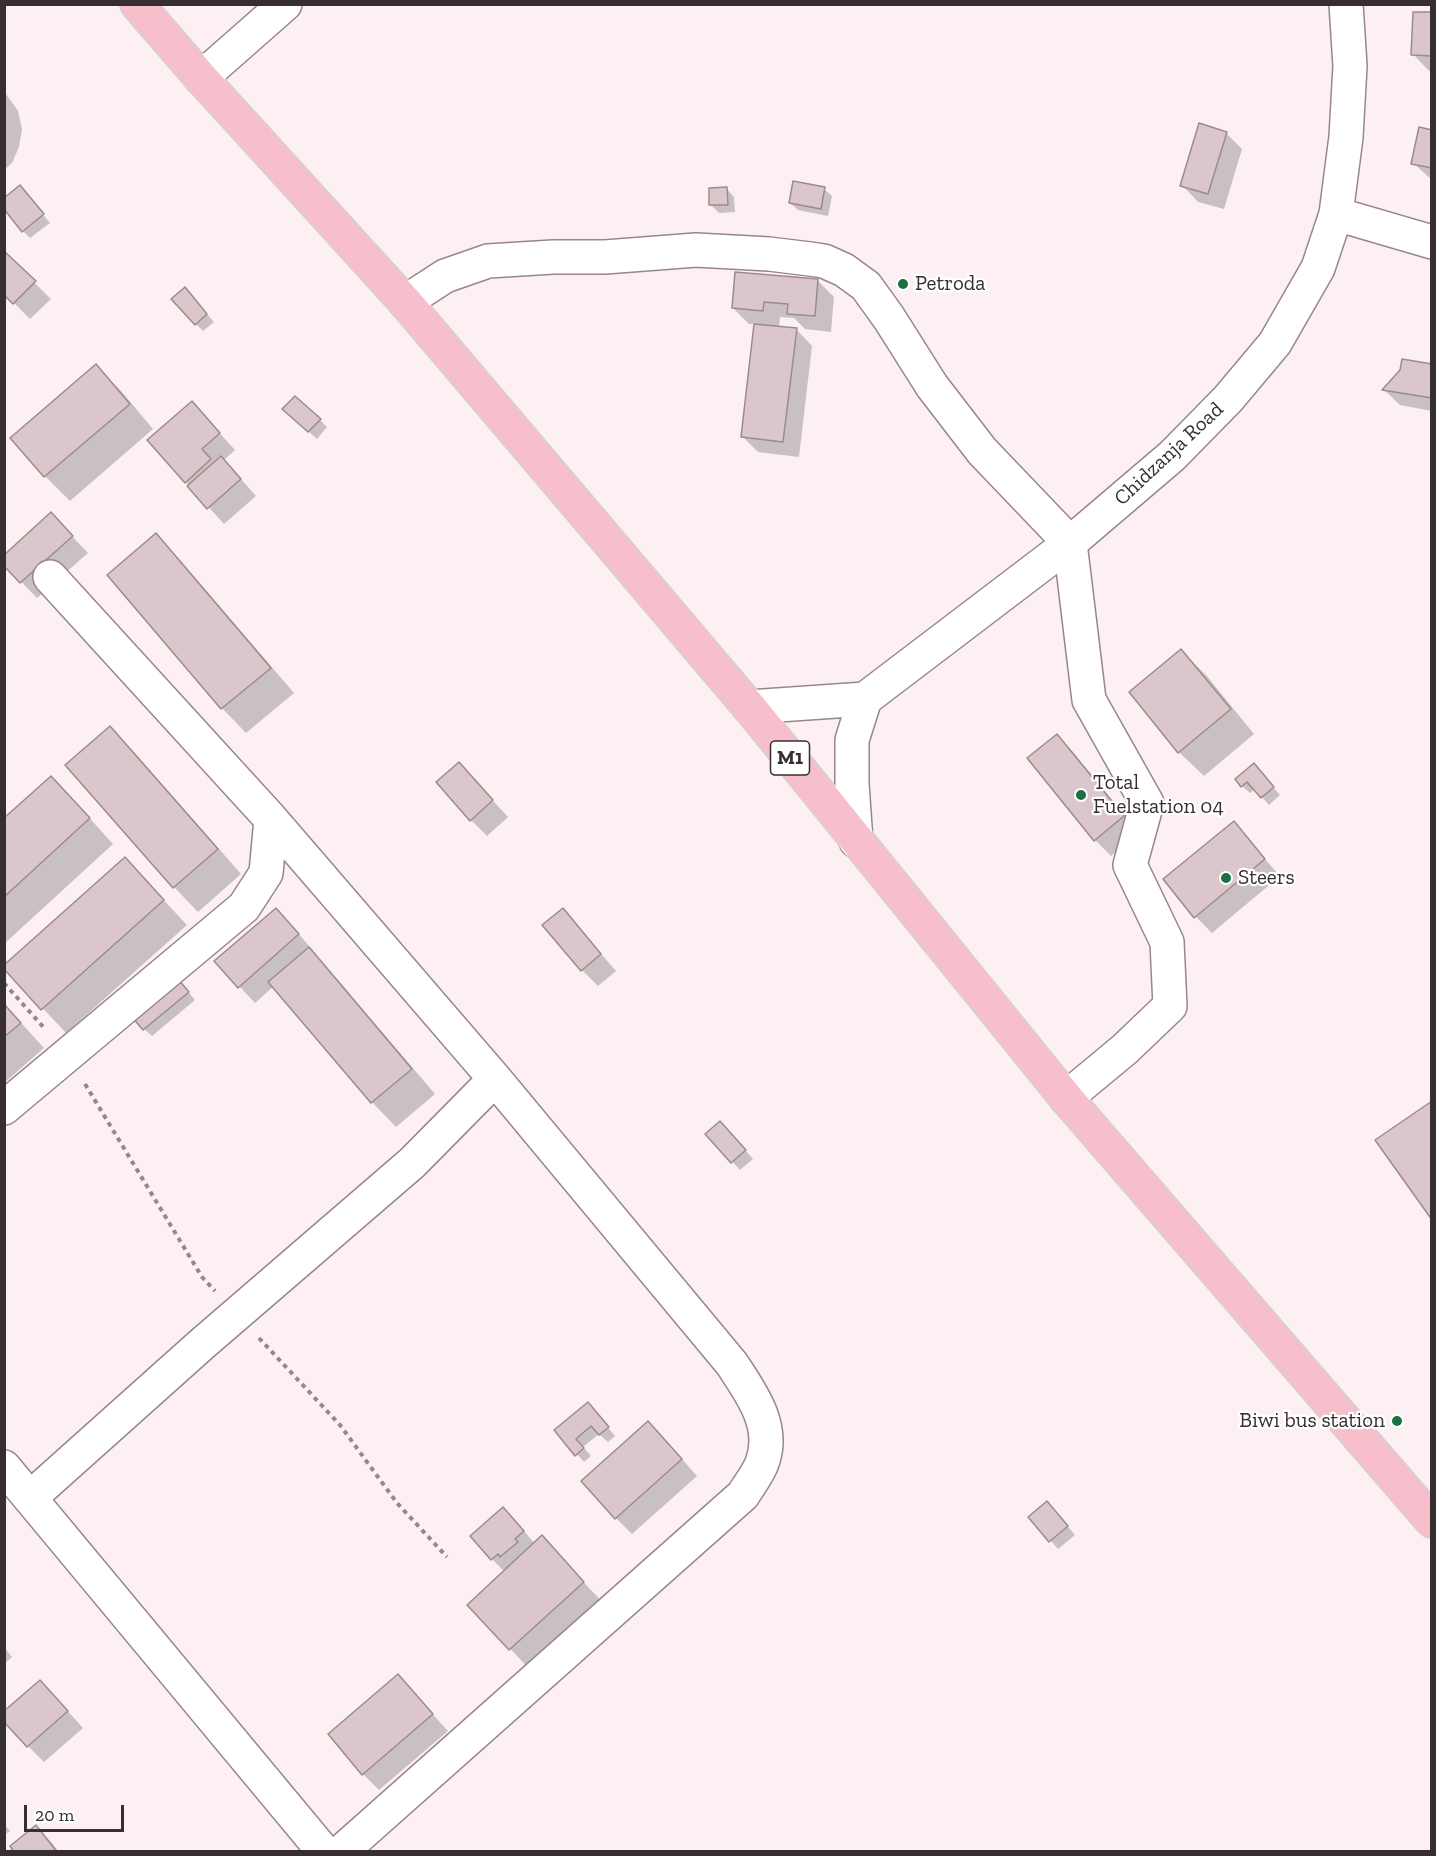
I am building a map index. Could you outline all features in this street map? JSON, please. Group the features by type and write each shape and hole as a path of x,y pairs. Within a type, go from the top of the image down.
{"highway":[{"name":"M1","path":"137,4 201,78 405,302 749,707 1066,1098 1431,1521"}],"street":[{"path":"201,78 285,4"},
{"name":"Chidzanja Road","path":"865,699 1070,543 1172,456 1228,399 1275,343 1318,268 1336,214 1346,137 1350,66 1346,4"},
{"path":"1336,214 1431,242"},
{"path":"405,302 445,276 488,261 605,257 696,250 769,254 824,261 844,270 866,286 932,386 982,451 1070,543 1089,700 1147,803 1130,865 1167,942 1170,1005 1125,1049 1066,1098"},
{"path":"50,577 271,819 495,1079 732,1364 755,1399 766,1431 762,1462 743,1495 341,1851"},
{"path":"749,707 865,699 852,740 856,841"},
{"path":"4,1108 69,1056 244,907 266,873 271,819"},
{"path":"31,1497 237,1314 412,1163 495,1079"},
{"path":"4,1467 324,1851"}],"path":[{"path":"4,983 69,1056 202,1276 340,1425 397,1503 447,1557"}],"building":[{"path":"1413,12 1432,12 1432,56 1411,55"},
{"path":"1199,123 1227,132 1208,194 1180,186"},
{"path":"1419,127 1432,130 1432,168 1411,164"},
{"path":"793,181 825,187 821,209 789,203"},
{"path":"20,185 44,214 22,232 4,209 4,198"},
{"path":"727,187 728,205 709,205 709,188"},
{"path":"4,251 36,281 13,304 4,295"},
{"path":"735,272 818,279 815,316 787,314 788,304 764,302 763,311 732,308"},
{"path":"185,287 207,314 195,325 171,299"},
{"path":"754,324 797,328 783,442 741,437"},
{"path":"1402,359 1432,364 1432,398 1382,390 1400,370"},
{"path":"96,364 130,404 44,477 10,438"},
{"path":"295,396 321,419 308,432 282,409"},
{"path":"192,401 220,433 202,449 211,459 185,483 147,440"},
{"path":"221,456 241,479 207,509 187,486"},
{"path":"51,512 73,536 20,583 4,566 4,555"},
{"path":"156,533 271,668 221,709 107,575"},
{"path":"1181,649 1231,709 1178,753 1129,692"},
{"path":"110,726 218,849 173,888 65,765"},
{"path":"1057,734 1124,816 1094,841 1027,758"},
{"path":"459,762 493,800 470,821 436,782"},
{"path":"1254,763 1274,787 1261,798 1247,782 1241,787 1235,779"},
{"path":"51,776 90,818 4,897 4,818"},
{"path":"1234,821 1265,859 1194,918 1163,879"},
{"path":"125,857 164,900 41,1010 4,969 4,965"},
{"path":"276,908 299,934 238,988 214,961"},
{"path":"563,908 601,954 581,971 542,925"},
{"path":"309,947 412,1069 371,1103 268,982"},
{"path":"178,979 189,992 143,1030 132,1017"},
{"path":"4,1004 21,1023 4,1037"},
{"path":"1432,1101 1432,1220 1375,1140"},
{"path":"720,1121 746,1150 731,1163 705,1134"},
{"path":"588,1402 609,1427 599,1435 591,1426 576,1439 584,1448 575,1456 554,1430"},
{"path":"648,1421 682,1459 615,1519 581,1481"},
{"path":"1047,1501 1068,1526 1049,1542 1028,1517"},
{"path":"503,1507 524,1531 515,1539 518,1542 500,1557 498,1554 491,1560 470,1536"},
{"path":"542,1535 584,1582 509,1650 467,1605"},
{"path":"398,1674 433,1714 362,1775 328,1734"},
{"path":"40,1680 68,1711 27,1747 4,1722 4,1711"},
{"path":"36,1825 57,1852 14,1852 10,1846"}],"place":[{"name":"Petroda","path":"903,284"},
{"name":"Total Fuelstation 04","path":"1081,795"},
{"name":"Steers","path":"1226,878"},
{"name":"Biwi bus station","path":"1397,1421"}]}
